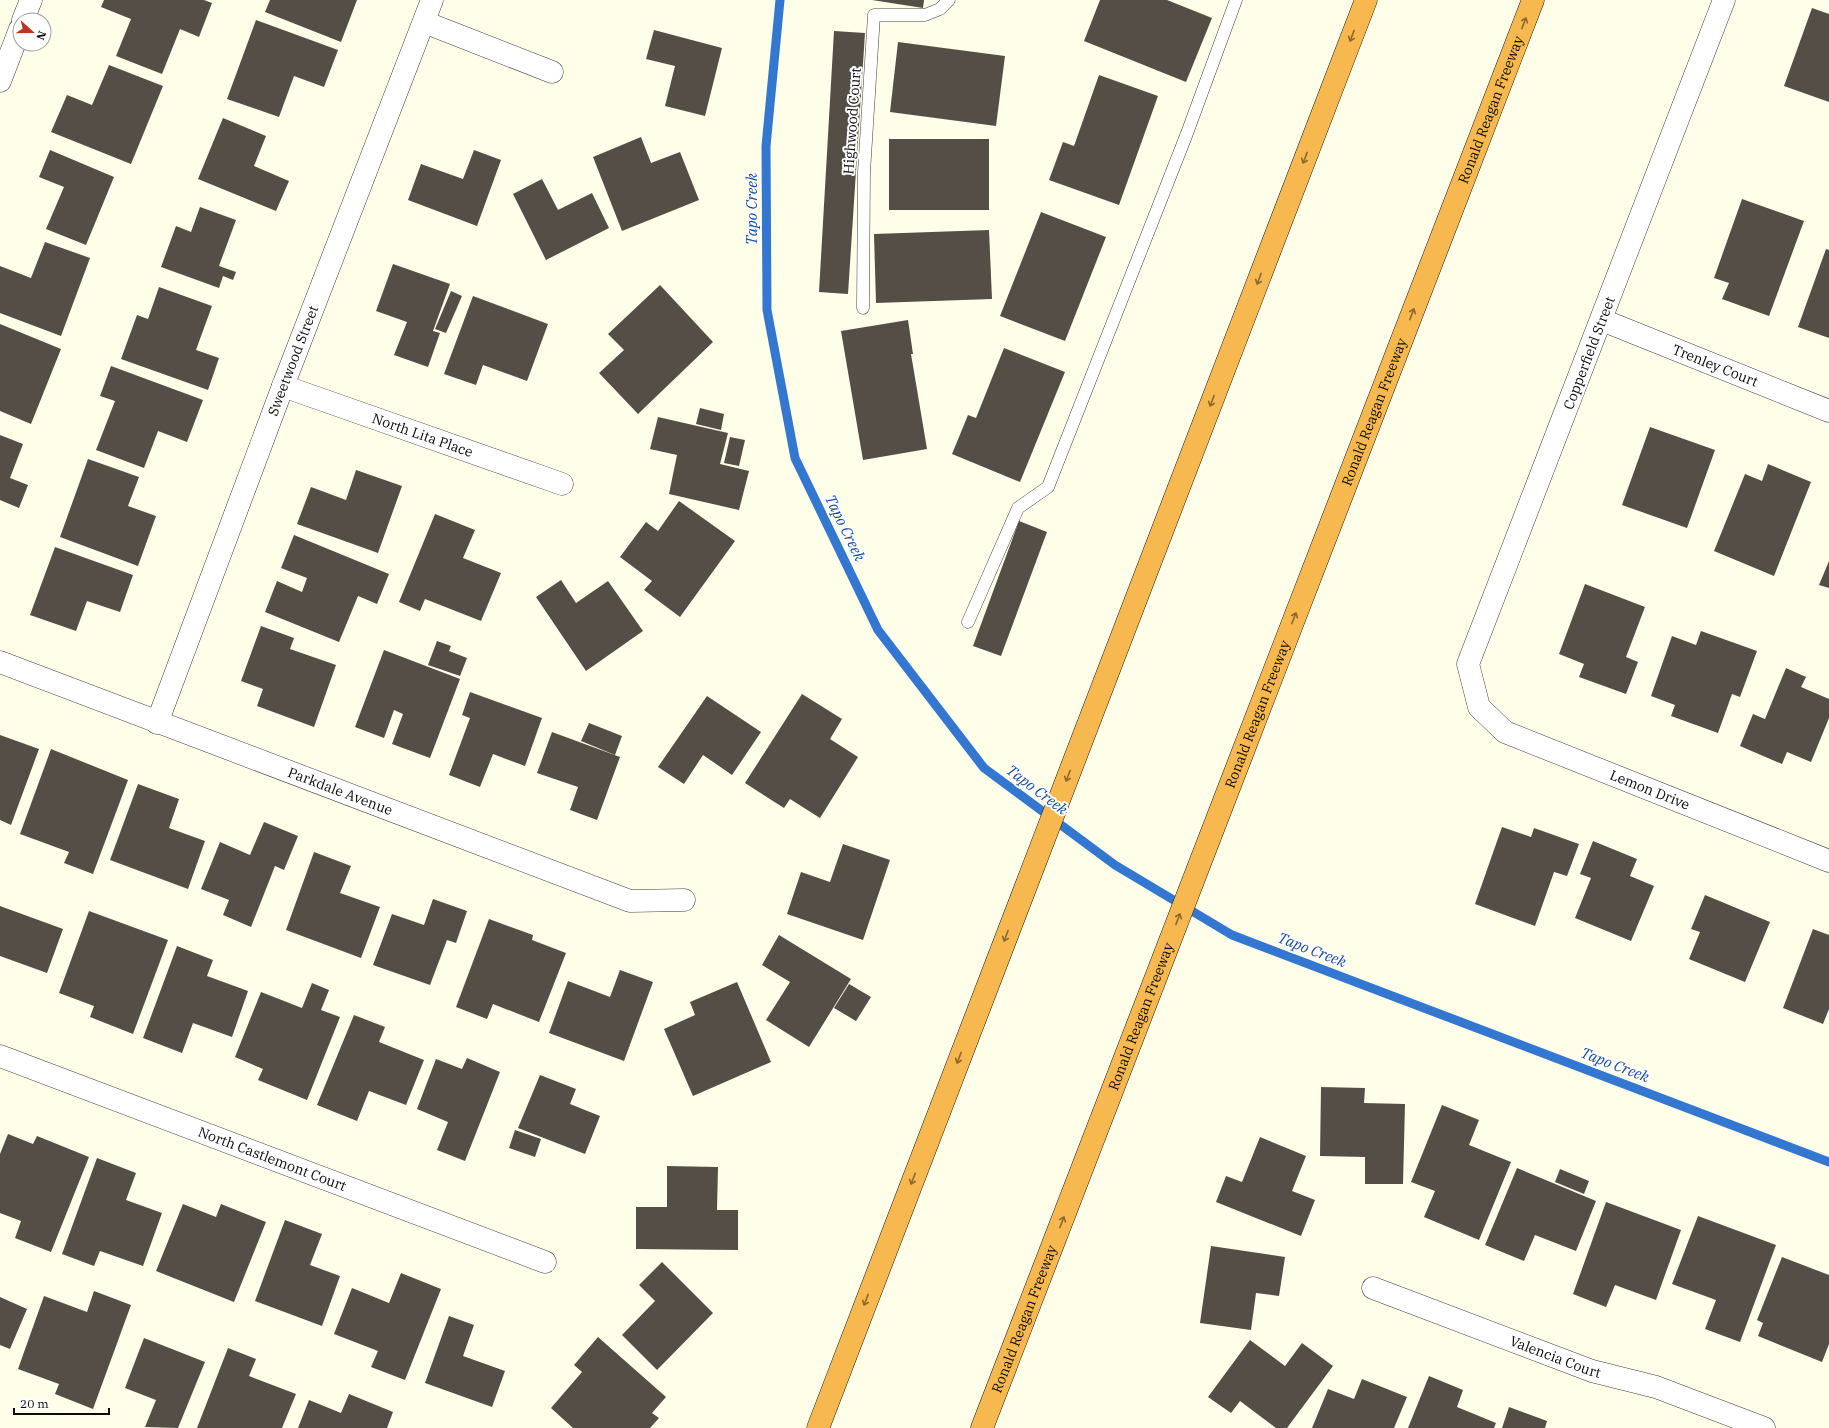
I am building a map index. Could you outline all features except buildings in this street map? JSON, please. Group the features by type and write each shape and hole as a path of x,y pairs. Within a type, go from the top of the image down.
{"highway":[{"path":"818,1428 1366,0"},
{"name":"Ronald Reagan Freeway","path":"982,1428 1533,0"}],"street":[{"path":"26,12 31,0"},
{"name":"Sweetwood Street","path":"156,723 432,0"},
{"name":"Copperfield Street","path":"1479,707 1468,664 1602,320 1724,0"},
{"path":"424,22 552,72"},
{"path":"0,81 12,50"},
{"name":"Trenley Court","path":"1602,320 1829,411"},
{"name":"North Lita Place","path":"284,386 562,484"},
{"name":"Parkdale Avenue","path":"0,662 156,723 630,901 684,900"},
{"name":"Lemon Drive","path":"1479,707 1504,732 1829,861"},
{"name":"North Castlemont Court","path":"0,1056 545,1262"},
{"name":"Valencia Court","path":"1373,1288 1592,1372 1656,1387 1739,1423 1764,1428"}],"lane":[{"name":"Highwood Court","path":"863,308 864,172 874,15 925,15 940,9 949,0"},
{"path":"968,622 1018,508 1048,488 1183,144 1236,0"}],"waterway":[{"name":"Tapo Creek","path":"780,0 766,146 767,310 795,458 878,630 984,768 1115,865 1232,935 1829,1162"}]}
